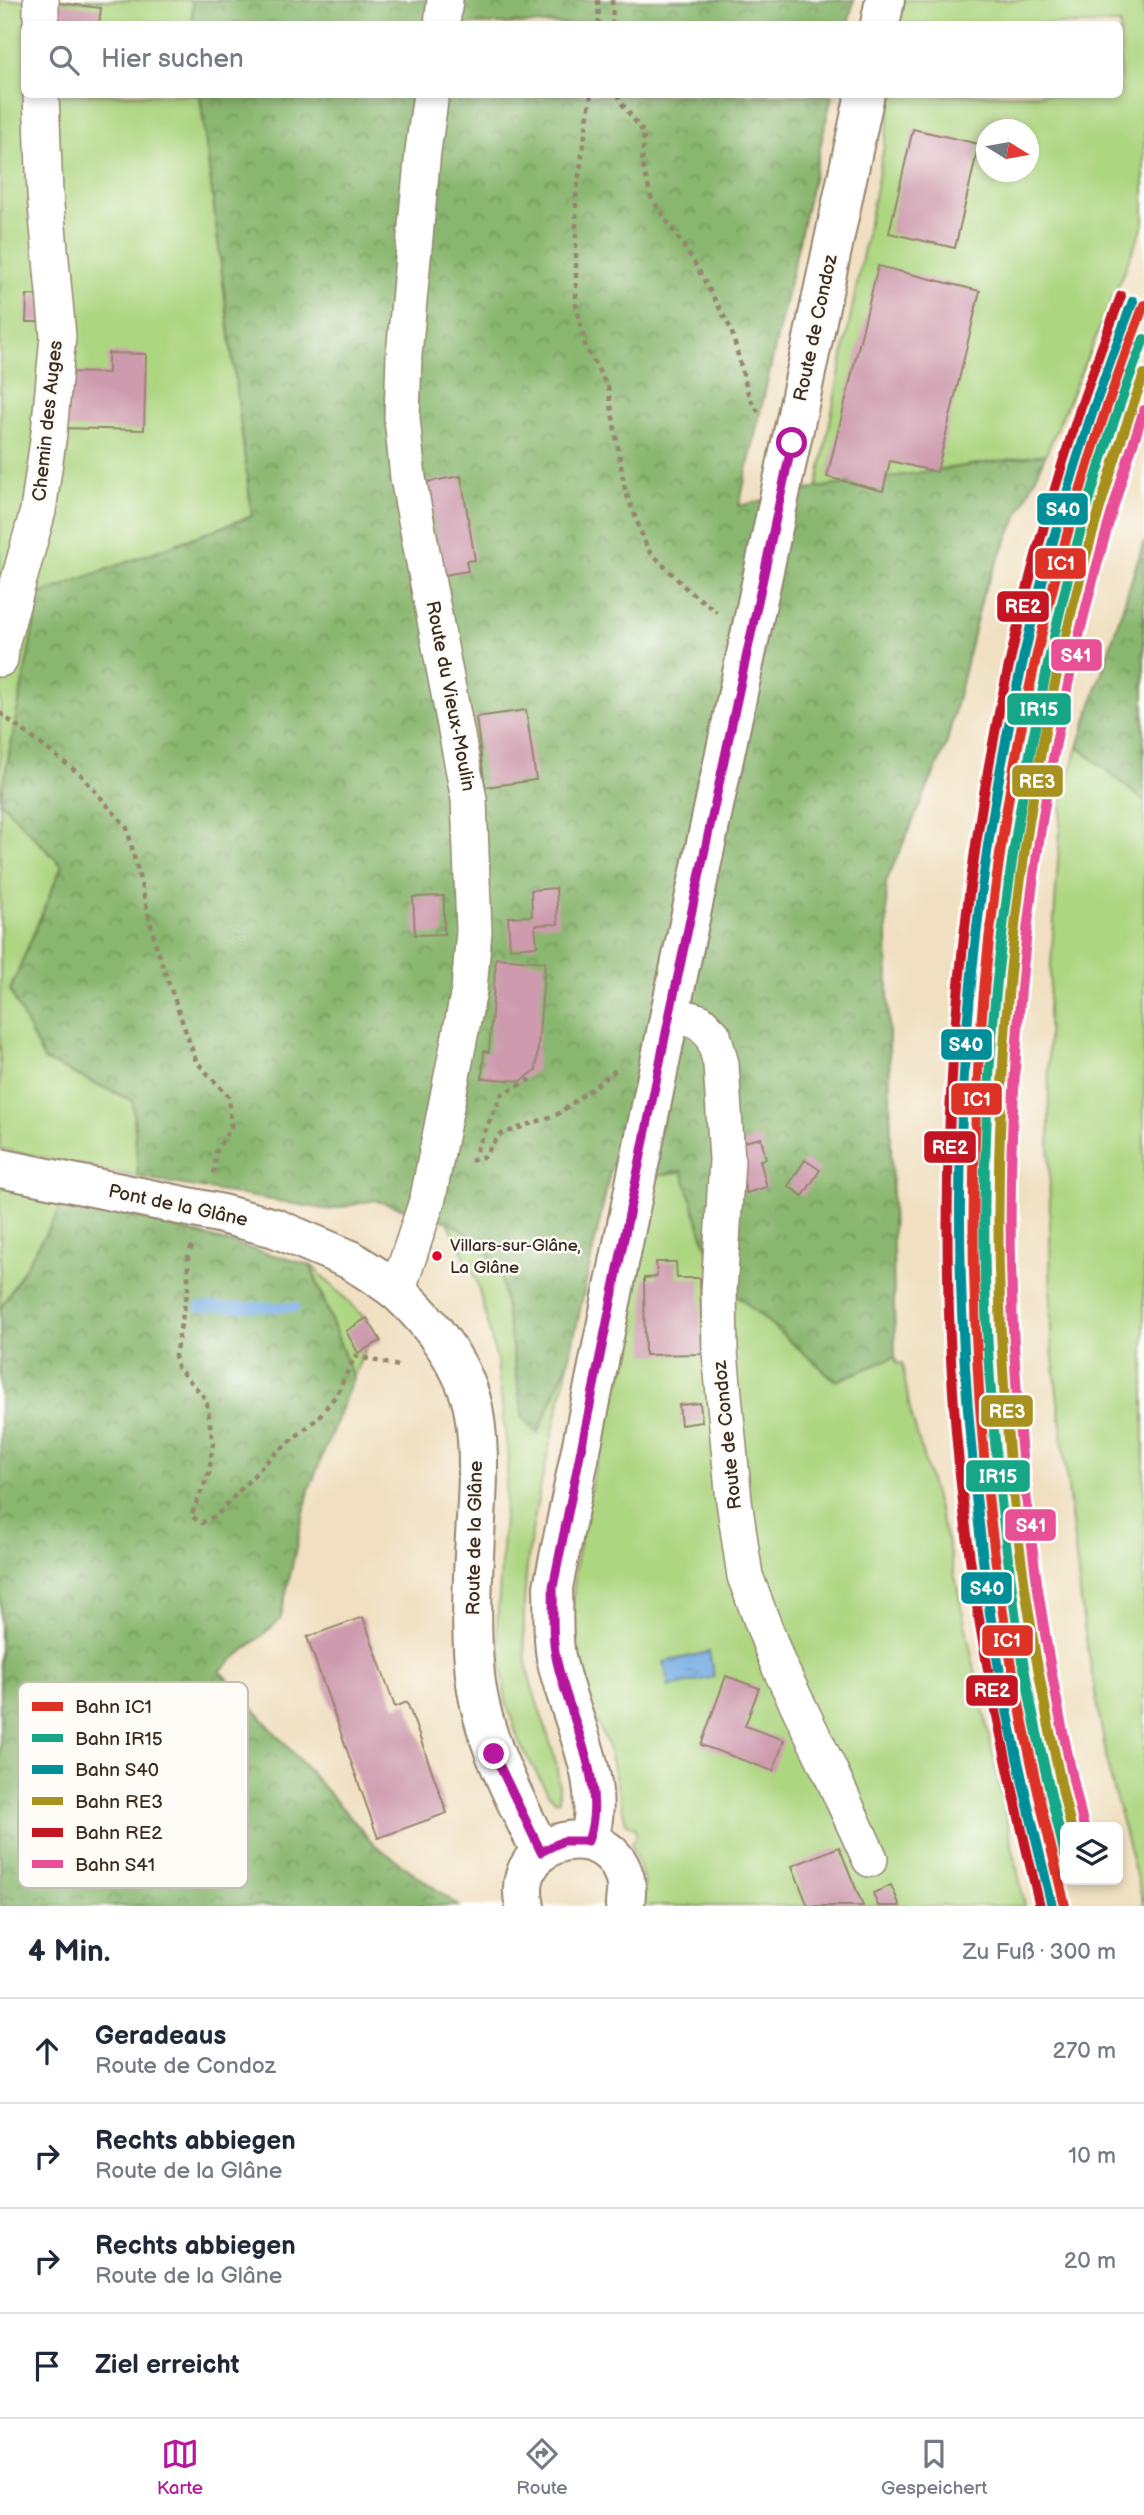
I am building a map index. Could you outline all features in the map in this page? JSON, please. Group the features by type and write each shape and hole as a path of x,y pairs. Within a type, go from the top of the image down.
{"main road":[{"path":"881,21 885,0"},
{"name":"Route de Condoz","path":"588,1841 595,1811 588,1767 555,1657 553,1587 670,1013 864,98"},
{"name":"Pont de la Glâne","path":"0,1168 218,1213 275,1228 351,1261"},
{"name":"Route de la Glâne","path":"351,1261 397,1292 426,1321 455,1362 474,1411 479,1476 474,1557 474,1664 482,1718 494,1754 541,1852"},
{"path":"525,1906 523,1888 531,1862 541,1852 563,1841 588,1841 606,1850 620,1866 626,1886 625,1906"}],"street":[{"path":"41,0 41,21"},
{"path":"442,21 445,0"},
{"name":"Chemin des Auges","path":"0,659 2,641 38,511 58,337 45,194 40,98"},
{"name":"Route du Vieux-Moulin","path":"397,1292 428,1198 469,990 474,931 469,799 408,478 402,418 404,355 430,98"},
{"name":"Route de Condoz","path":"670,1013 700,1022 713,1035 721,1063 727,1160 719,1290 720,1352 734,1501 745,1576 778,1664 870,1859"}],"path":[{"path":"598,0 599,21"},
{"path":"612,0 613,21"},
{"path":"590,98 576,196 576,304 586,348 608,387 625,490 648,550 688,590 723,616 753,628"},
{"path":"620,98 644,133 642,163 651,197 694,262 731,330 750,397 767,427 792,443"},
{"path":"0,713 81,775 127,828 157,949 196,1061 229,1097 231,1127 216,1152 213,1184"},
{"path":"471,1161 485,1156 499,1135 558,1114 627,1062"},
{"path":"466,1171 502,1094 533,1078"},
{"path":"193,1244 188,1256 188,1289 175,1355 177,1367 206,1399 213,1443 209,1474 191,1516 202,1523 217,1515 269,1459 317,1419 338,1394 355,1356 403,1367"}],"green space":[{"path":"0,0 192,0 193,21 21,21 21,98 200,98 252,516 40,594 0,801"},
{"path":"192,0 854,0 849,21 193,21"},
{"path":"903,0 1144,0 1144,224 1046,454 817,488 888,126 891,98 1123,98 1123,21 899,21"},
{"path":"200,98 831,98 739,506 817,488 1046,454 983,593 946,746 886,882 895,1357 836,1381 716,1277 682,1171 655,1176 612,1164 569,1360 538,1433 523,1418 501,1277 483,1243 448,1222 374,1200 329,1210 138,1177 133,1101 44,1060 10,990 62,866 0,801 40,594 252,516"},
{"path":"1144,541 1144,801 1078,747"},
{"path":"1078,747 1144,801 1144,1906 1109,1772 1084,1627 1051,1340 1048,1010 1062,801"},
{"path":"0,801 62,866 10,990 44,1060 133,1101 138,1177 0,1149"},
{"path":"683,1171 716,1277 865,1369 895,1357 897,1364 902,1363 910,1410 948,1544 1025,1906 643,1906 644,1882 631,1843 637,1835 635,1828 626,1823 607,1743 591,1710 578,1664 572,1611 576,1559 655,1176"},
{"path":"0,1184 67,1198 0,1309"},
{"path":"67,1198 310,1265 353,1378 309,1490 280,1620 220,1671 230,1682 18,1682 18,1888 248,1888 248,1702 374,1844 459,1906 0,1906 0,1309"},
{"path":"448,1222 483,1243 501,1277 523,1418 537,1433 569,1360 530,1541 524,1614 525,1650 532,1688 555,1761 559,1800 556,1801 549,1795 519,1742 506,1701 497,1626 508,1456 497,1361 477,1282"},
{"path":"311,1265 362,1315 373,1331 353,1378"}],"water":[{"path":"709,1652 714,1677 669,1687 664,1662"}],"building":[{"path":"53,2 101,8 99,21 50,21"},
{"path":"913,129 976,143 976,157 955,248 889,233"},
{"path":"878,266 980,291 937,472 890,461 883,491 827,477"},
{"path":"27,295 42,296 42,322 26,322"},
{"path":"108,353 146,354 144,430 59,428 61,372 108,373"},
{"path":"461,476 475,560 466,561 468,571 444,575 427,482"},
{"path":"526,710 536,780 485,787 476,717"},
{"path":"556,888 558,924 535,925 537,946 510,948 508,917 532,916 531,890"},
{"path":"444,896 444,934 415,935 413,897"},
{"path":"496,958 545,962 536,1070 521,1081 482,1078 484,1051 489,1052"},
{"path":"761,1138 766,1159 760,1160 767,1187 746,1193 735,1144"},
{"path":"805,1160 820,1170 803,1196 788,1186"},
{"path":"656,1262 676,1262 677,1278 700,1278 702,1354 645,1355 644,1278 657,1277"},
{"path":"367,1318 381,1341 358,1353 346,1331"},
{"path":"700,1403 702,1422 681,1425 679,1405"},
{"path":"363,1617 395,1707 407,1702 447,1813 378,1838 307,1637"},
{"path":"726,1676 759,1688 745,1726 784,1740 773,1771 701,1745"},
{"path":"839,1847 863,1906 808,1906 792,1866"},
{"path":"891,1885 900,1906 878,1906 873,1893"}],"waterway":[{"path":"200,1307 295,1307"}],"rail line":[{"name":"RE2","path":"1040,1906 982,1639 956,1436 948,1271 951,1104 964,938 988,773 1022,611 1066,451 1121,296"},
{"name":"S40","path":"1052,1906 1015,1750 1000,1671 987,1592 974,1476 964,1360 961,1282 961,1158 967,1033 979,907 998,782 1023,659 1054,537 1091,417 1133,301"},
{"name":"IC1","path":"1065,1906 1029,1750 1000,1593 982,1430 974,1267 976,1103 989,940 1012,777 1046,617 1090,459 1144,305"},
{"name":"IR15","path":"1060,1833 1028,1689 1002,1512 986,1319 986,1139 995,998 1003,928 1037,718 1082,526 1144,339"},
{"name":"RE3","path":"1070,1822 1034,1646 1010,1464 999,1280 1001,1095 1017,912 1046,730 1088,550 1144,374"},
{"name":"S41","path":"1083,1822 1047,1649 1023,1471 1012,1293 1013,1114 1026,937 1053,760 1092,584 1144,410"}],"place":[{"name":"Villars-sur-Glâne, La Glâne","path":"437,1256"}],"route":[{"path":"494,1754 541,1852 563,1841 588,1841 595,1811 588,1767 555,1657 553,1587 670,1013 792,443"}]}
